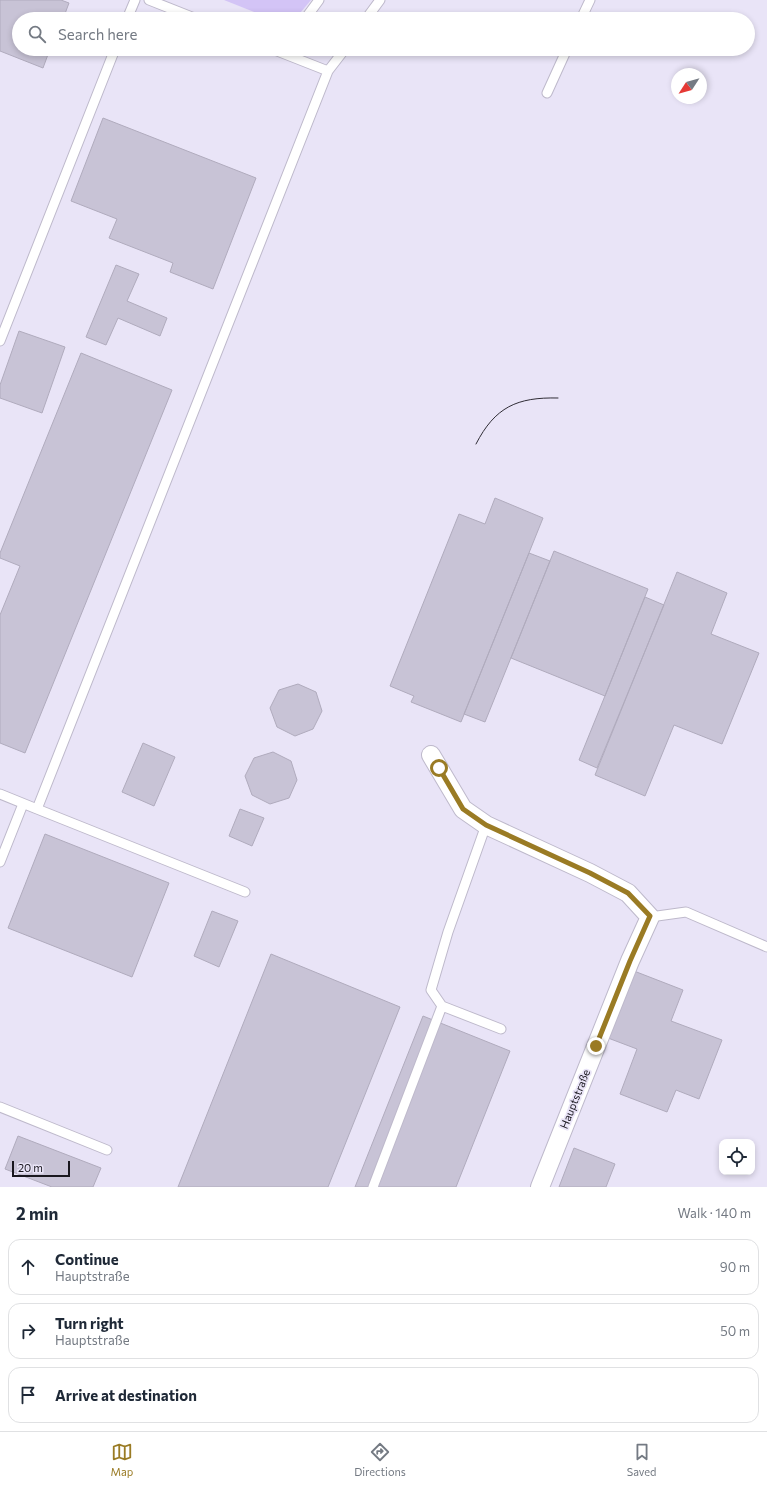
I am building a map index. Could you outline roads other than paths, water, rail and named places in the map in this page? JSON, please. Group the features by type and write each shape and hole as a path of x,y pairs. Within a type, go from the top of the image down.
{"street":[{"path":"431,755 463,809 486,825 590,873 628,893 650,916"},
{"name":"Hauptstraße","path":"540,1187 630,961 650,916"}],"lane":[{"path":"130,12 135,0"},
{"path":"149,0 179,12"},
{"path":"311,12 320,0"},
{"path":"371,12 380,0"},
{"path":"584,12 590,0"},
{"path":"0,342 112,56"},
{"path":"298,56 328,71"},
{"path":"37,809 328,71 339,56"},
{"path":"547,93 564,56"},
{"path":"0,794 245,892"},
{"path":"0,862 23,804"},
{"path":"486,825 448,932 432,990 442,1006 501,1029"},
{"path":"650,916 686,912 767,947"},
{"path":"373,1187 442,1006"},
{"path":"0,1107 107,1150"}],"tram line":[{"path":"476,444 483,431 491,421 499,413 509,407 519,402 543,398 558,398"}]}
